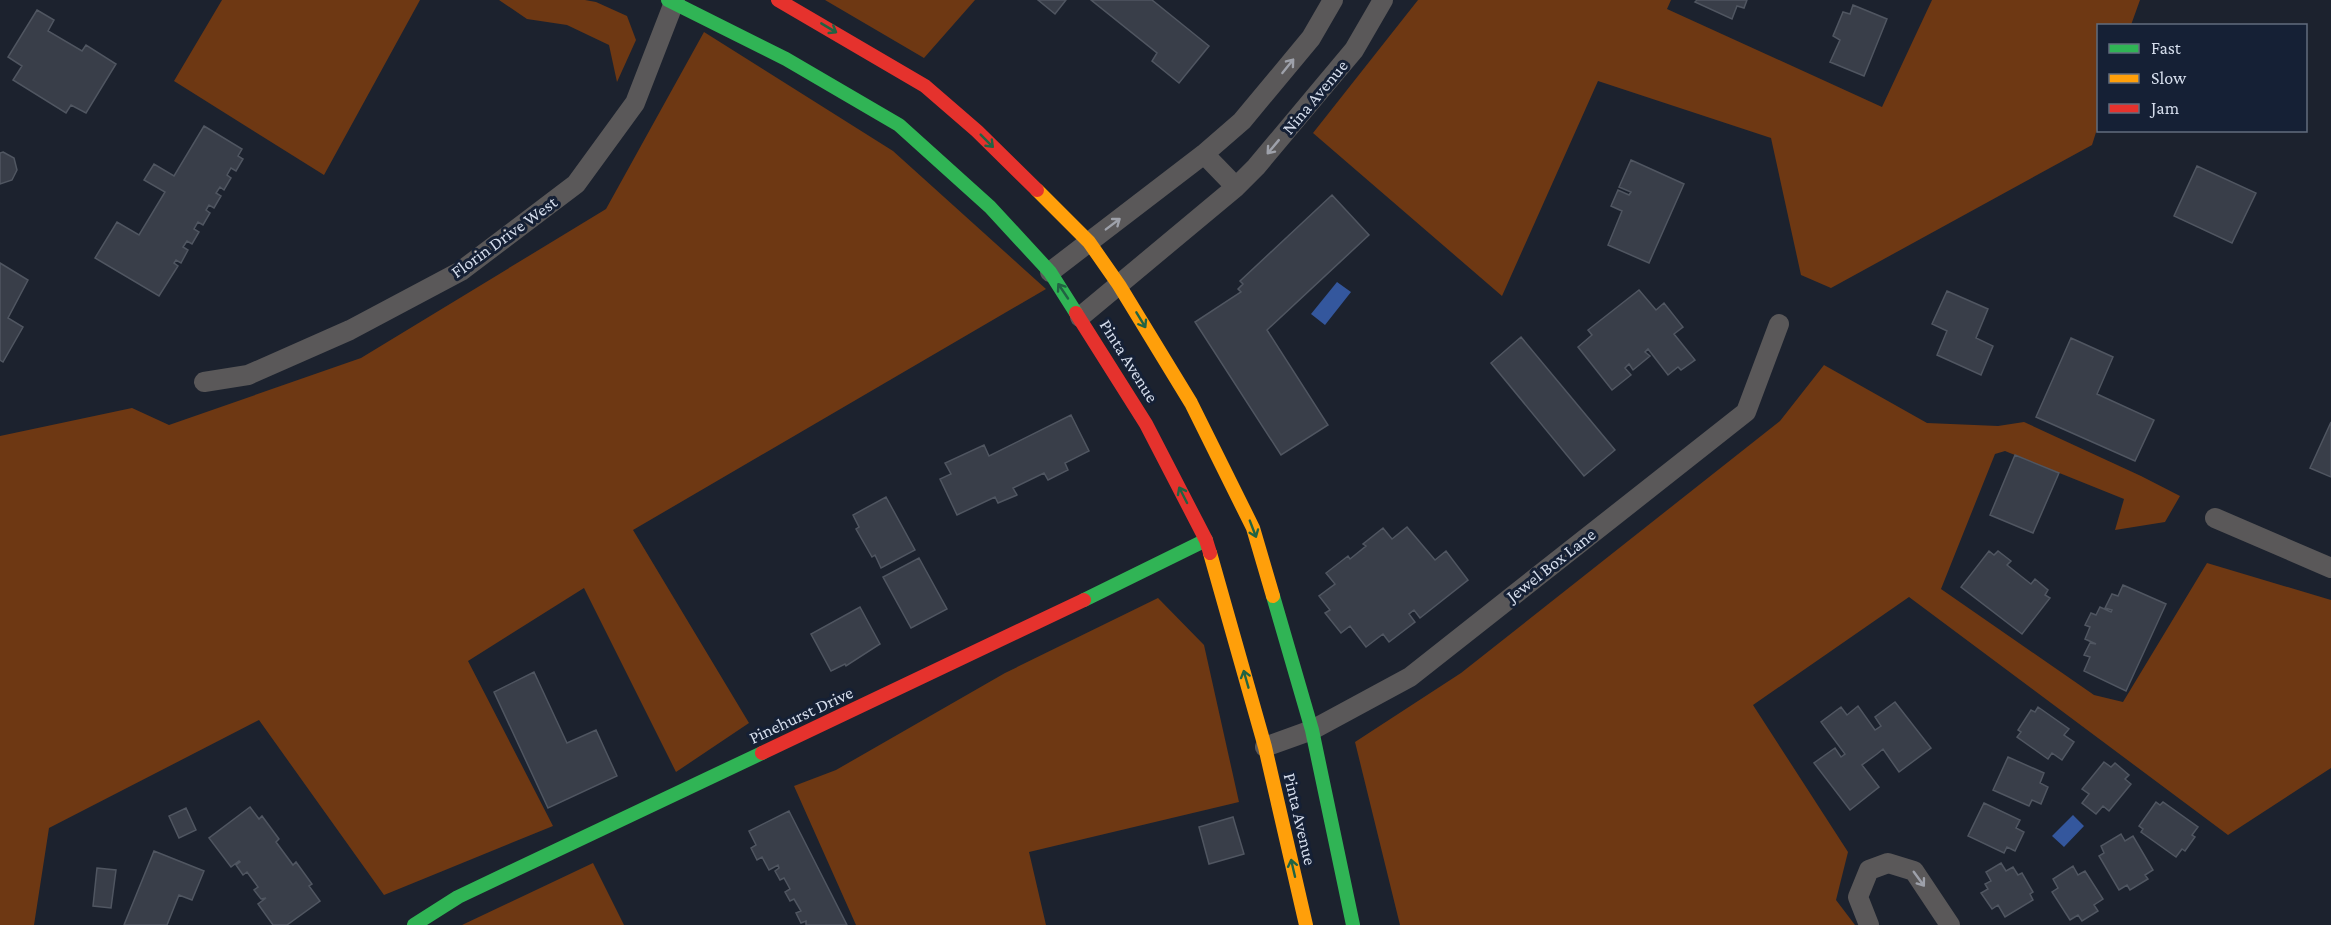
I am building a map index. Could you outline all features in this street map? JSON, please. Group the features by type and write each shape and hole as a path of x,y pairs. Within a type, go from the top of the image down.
{"street":[{"name":"Pinta Avenue","path":"778,0 925,86 977,131 1089,242 1119,285 1191,403 1253,528 1312,730 1353,925"},
{"path":"1050,272 1204,154 1242,121 1311,38 1333,0"},
{"name":"Nina Avenue","path":"1080,317 1236,187 1256,167 1354,50 1383,0"},
{"name":"Pinta Avenue","path":"673,1 786,59 899,125 990,207 1050,272 1146,424 1206,540 1265,747 1306,925"},
{"name":"Florin Drive West","path":"204,382 248,375 350,330 441,282 461,271 576,184 635,102 673,1"},
{"path":"1204,154 1236,187"},
{"name":"Jewel Box Lane","path":"1265,747 1312,730 1410,677 1746,412 1779,324"},
{"path":"2215,518 2331,568"},
{"name":"Pinehurst Drive","path":"414,925 458,897 1162,563 1206,540"},
{"path":"1869,925 1858,897 1869,870 1888,863 1914,871 1950,925"}],"shaded area":[{"path":"222,0 420,0 324,175 174,81"},
{"path":"499,0 585,0 596,2 627,16 636,40 617,82 609,45 567,25 527,19"},
{"path":"825,0 975,0 924,58"},
{"path":"1418,0 1671,0 1667,9 1882,107 1932,0 2140,0 2131,24 2097,24 2097,129 2092,145 1831,288 1801,275 1771,138 1598,81 1502,296 1313,133"},
{"path":"704,32 893,151 1046,289 633,530 749,723 676,772 584,588 468,661 553,826 384,895 259,720 49,828 34,925 0,925 0,436 132,408 169,425 361,358 606,209"},
{"path":"1824,365 1927,423 1998,426 2024,422 2180,496 2165,522 2115,530 2124,499 2005,451 1995,454 1941,589 2094,695 2123,702 2207,563 2331,600 2331,768 2228,835 1909,597 1753,705 1848,852 1836,900 1855,925 1400,925 1355,742 1461,673 1780,421"},
{"path":"1158,598 1204,645 1239,802 1029,852 1046,925 856,925 794,786 836,770 1005,673"},
{"path":"593,863 624,925 462,925"}],"water":[{"path":"1337,282 1351,292 1325,325 1311,314"},
{"path":"2073,815 2084,826 2064,847 2052,836"}],"building":[{"path":"1038,0 1066,0 1055,14"},
{"path":"1091,0 1152,0 1209,46 1179,83 1152,61 1157,53"},
{"path":"1697,0 1747,0 1744,8 1737,6 1732,19 1695,2"},
{"path":"1853,5 1887,19 1864,76 1830,62 1840,40 1833,36 1843,12 1850,14"},
{"path":"37,10 54,20 48,31 82,51 86,45 116,64 86,113 71,105 66,113 13,80 22,66 8,57"},
{"path":"204,126 242,149 238,156 243,159 236,171 231,168 227,175 231,178 224,190 220,187 216,193 221,196 214,208 209,205 206,210 210,213 203,225 198,222 194,229 199,232 192,244 187,241 183,247 188,250 181,263 176,260 174,263 178,266 159,296 95,258 117,222 139,235 165,192 144,180 154,164 174,176"},
{"path":"3,152 14,158 17,170 12,180 0,184 0,153"},
{"path":"1631,160 1684,184 1649,263 1608,245 1622,211 1611,206 1618,190 1629,195 1631,192 1619,187"},
{"path":"2197,166 2256,193 2232,243 2174,216"},
{"path":"1332,195 1369,235 1267,330 1328,425 1281,455 1195,322 1241,292 1238,289 1243,284 1240,281"},
{"path":"0,263 28,280 8,318 23,327 3,362 0,360"},
{"path":"1639,290 1656,310 1664,303 1683,327 1674,334 1695,360 1681,370 1678,367 1668,375 1648,349 1645,352 1650,356 1633,370 1629,364 1625,368 1631,375 1612,390 1578,347 1592,335 1588,330"},
{"path":"1947,291 1988,309 1976,338 1993,346 1981,375 1937,355 1947,331 1932,324"},
{"path":"1521,337 1615,450 1584,476 1491,363"},
{"path":"2071,338 2113,357 2097,394 2154,420 2135,461 2036,417"},
{"path":"1071,415 1089,451 1065,463 1068,470 1048,480 1044,473 1013,488 1017,495 998,503 995,497 957,515 940,479 951,474 945,463 984,445 989,456"},
{"path":"2331,422 2331,477 2310,468"},
{"path":"2015,455 2059,473 2033,533 1990,515"},
{"path":"886,497 915,550 881,568 875,555 872,557 856,529 859,527 853,515"},
{"path":"1407,527 1435,560 1446,551 1468,580 1420,618 1414,610 1409,614 1415,622 1389,642 1383,634 1366,647 1350,626 1341,633 1325,613 1330,610 1319,596 1335,584 1326,573 1348,556 1350,559 1366,546 1363,544 1383,528 1392,539"},
{"path":"1989,551 1994,555 1998,551 2011,561 2007,565 2031,584 2035,579 2048,590 2045,595 2050,598 2022,634 1961,587"},
{"path":"919,558 947,609 911,628 883,577"},
{"path":"2123,585 2166,604 2126,691 2084,671 2090,657 2084,655 2090,643 2096,644 2085,639 2090,627 2085,625 2091,613 2096,615 2100,607 2111,612 2112,610 2105,608 2112,594 2118,596"},
{"path":"860,607 880,644 846,666 845,664 831,671 811,634"},
{"path":"534,672 567,743 596,730 617,776 548,808 494,692"},
{"path":"1895,702 1931,748 1899,772 1883,749 1862,765 1879,787 1850,810 1814,763 1835,748 1841,757 1845,754 1821,722 1841,707 1847,715 1858,706 1875,730 1881,726 1875,717"},
{"path":"2038,707 2069,729 2064,735 2074,742 2062,760 2052,753 2048,759 2017,737 2021,732 2018,730 2031,710 2035,712"},
{"path":"2008,757 2044,773 2040,783 2048,787 2041,804 2032,800 2029,806 1993,790"},
{"path":"2104,762 2111,767 2115,763 2129,775 2125,779 2131,784 2109,811 2103,806 2096,814 2082,803 2089,794 2082,789"},
{"path":"2156,802 2160,805 2163,802 2198,827 2192,835 2195,837 2185,851 2182,849 2176,857 2141,832 2143,829 2139,826"},
{"path":"1984,803 2020,820 2016,828 2024,832 2015,851 2007,847 2004,853 1968,836"},
{"path":"250,807 259,819 262,816 279,839 276,842 293,865 296,862 312,884 309,886 320,901 287,925 273,925 258,904 266,898 261,899 254,890 258,887 247,872 243,875 236,865 240,862 231,867 209,838"},
{"path":"186,808 196,830 179,838 169,816"},
{"path":"789,811 847,925 806,925 806,921 801,923 796,913 801,911 794,899 790,901 785,892 790,889 784,878 780,880 775,871 779,868 778,865 769,870 762,857 757,860 751,848 756,845 749,831"},
{"path":"1233,817 1244,854 1209,864 1199,827"},
{"path":"2121,834 2125,841 2133,836 2153,870 2145,875 2148,879 2130,890 2127,885 2119,890 2099,856 2104,853 2101,846"},
{"path":"154,851 204,871 192,900 179,895 167,925 124,925"},
{"path":"2001,863 2006,871 2013,867 2018,875 2022,873 2033,892 2030,894 2033,900 2005,917 1998,905 1992,909 1981,893 1988,889 1985,884 1991,881 1986,872"},
{"path":"2073,866 2078,875 2085,871 2103,899 2094,905 2098,911 2082,921 2078,915 2070,920 2052,892 2058,888 2053,879"},
{"path":"97,868 116,870 111,908 93,906"}],"traffic: fast":[{"path":"668,0 786,59 899,125 990,207 1050,272 1076,313"},
{"path":"1084,600 1206,540"},
{"path":"1273,596 1312,730 1353,925"},
{"path":"414,925 458,897 762,753"}],"traffic: slow":[{"path":"1037,190 1089,242 1119,285 1191,403 1253,528 1273,596"},
{"path":"1210,553 1265,747 1306,925"}],"traffic: jam":[{"path":"778,0 925,86 977,131 1037,190"},
{"path":"1076,313 1146,424 1206,540 1210,553"},
{"path":"762,753 1084,600"}]}
